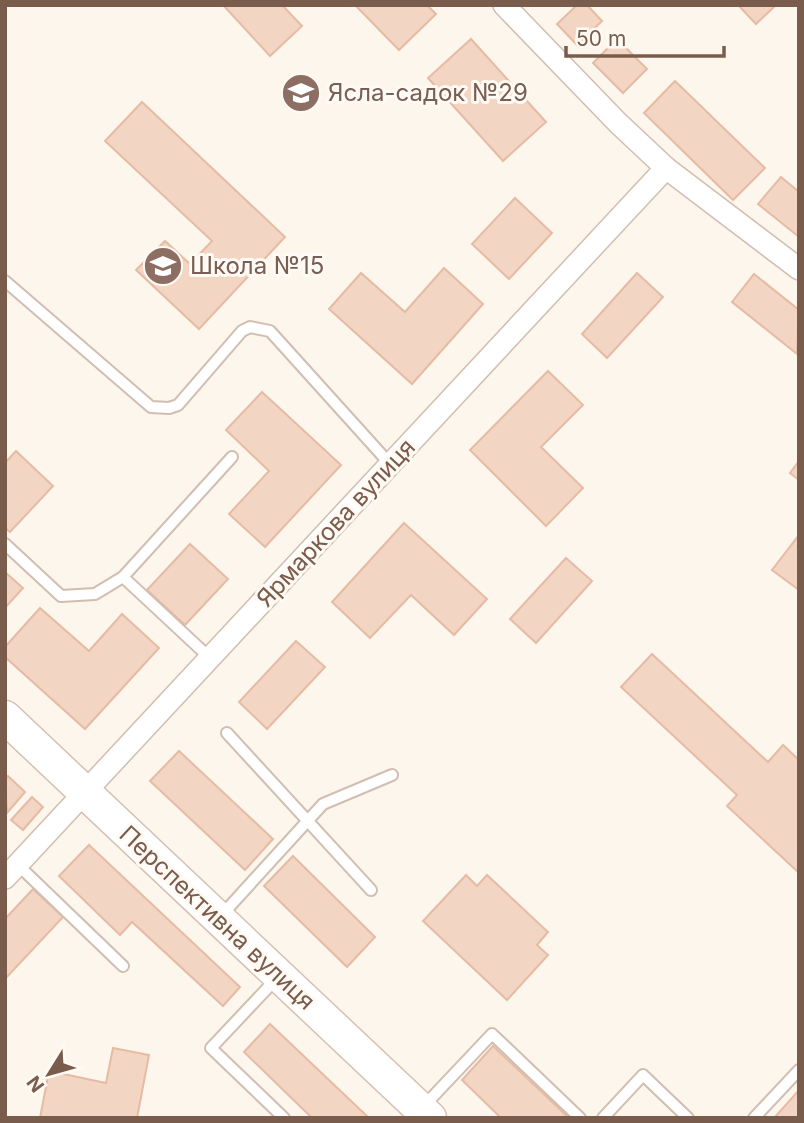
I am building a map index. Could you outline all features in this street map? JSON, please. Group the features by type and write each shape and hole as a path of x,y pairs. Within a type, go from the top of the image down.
{"street":[{"path":"504,5 618,123 666,168 799,270"},
{"name":"Ярмаркова вулиця","path":"12,871 666,168"},
{"name":"Перспективна вулиця","path":"5,717 425,1114"}],"lane":[{"path":"5,281 151,407 169,408 178,405 242,331 250,327 270,331 390,464"},
{"path":"5,544 61,596 95,594 123,578 232,457"},
{"path":"123,578 210,658"},
{"path":"227,733 371,890"},
{"path":"218,918 323,804 392,775"},
{"path":"12,871 123,966"},
{"path":"279,976 211,1048 284,1118"},
{"path":"425,1114 492,1034 580,1118"},
{"path":"754,1118 799,1070"},
{"path":"603,1118 643,1075 688,1118"}],"building":[{"path":"223,5 282,5 302,26 270,56"},
{"path":"355,5 427,5 436,14 399,50"},
{"path":"577,5 587,5 602,21 577,45 557,24"},
{"path":"738,5 776,5 756,24"},
{"path":"471,39 546,122 503,161 428,78"},
{"path":"617,39 647,69 623,93 593,63"},
{"path":"675,81 765,168 733,200 644,113"},
{"path":"142,102 285,237 199,329 136,270 165,241 190,264 212,241 105,141"},
{"path":"781,177 799,192 799,237 758,204"},
{"path":"515,198 552,233 509,279 472,244"},
{"path":"444,268 483,304 412,384 329,309 361,273 405,312"},
{"path":"637,273 663,297 607,358 582,334"},
{"path":"754,274 799,310 797,354 732,302"},
{"path":"548,371 583,405 541,447 583,488 546,526 470,450"},
{"path":"262,392 341,465 265,547 229,514 269,471 226,430"},
{"path":"16,451 53,486 10,532 5,528 5,463"},
{"path":"799,461 799,480 790,473"},
{"path":"404,523 487,599 454,635 411,595 370,638 332,602"},
{"path":"799,535 799,590 772,570"},
{"path":"190,544 228,579 185,625 147,590"},
{"path":"566,558 592,581 536,643 510,619"},
{"path":"5,572 23,588 5,608"},
{"path":"40,608 89,651 122,614 159,648 85,729 5,657 5,647"},
{"path":"296,641 325,667 267,729 239,702"},
{"path":"652,654 768,762 783,745 799,760 799,873 727,806 737,795 621,687"},
{"path":"179,751 273,839 245,870 150,781"},
{"path":"8,776 25,792 7,813 5,779"},
{"path":"32,797 43,807 23,830 11,820"},
{"path":"89,845 240,987 223,1006 132,922 120,935 59,876"},
{"path":"293,856 375,937 347,967 264,886"},
{"path":"466,875 477,886 487,875 548,932 537,945 548,955 507,1000 423,921"},
{"path":"33,889 63,917 5,979 5,919"},
{"path":"270,1024 369,1118 312,1118 244,1052"},
{"path":"493,1046 569,1118 501,1118 462,1080"},
{"path":"113,1048 149,1055 137,1118 40,1118 49,1071 106,1083"},
{"path":"799,1090 799,1118 774,1118"}],"place":[{"name":"Ясла-садок №29","path":"301,93"},
{"name":"Школа №15","path":"163,266"}]}
